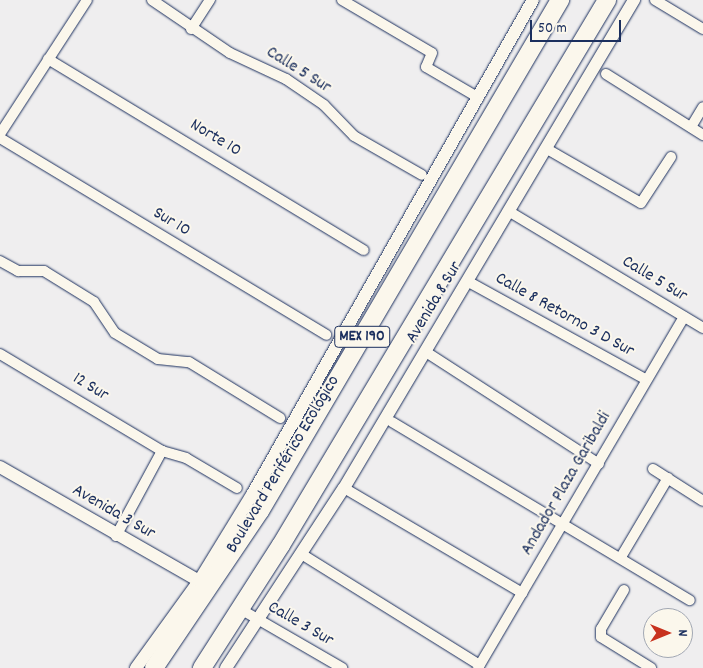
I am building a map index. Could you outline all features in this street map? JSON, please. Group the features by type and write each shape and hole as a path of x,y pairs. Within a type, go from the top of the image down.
{"highway":[{"name":"Boulevard Periférico Ecológico","path":"154,668 204,583 260,511 560,0"},
{"name":"MEX 190","path":"202,668 242,610 607,0"}],"street":[{"path":"0,134 87,0"},
{"name":"Calle 5 Sur","path":"152,0 191,29 230,53 286,79 324,105 354,136 422,175"},
{"path":"191,29 210,0"},
{"path":"342,0 432,53 426,67 479,98"},
{"name":"Boulevard Periférico Ecológico","path":"136,668 204,583 253,493 533,0"},
{"name":"Avenida 8 Sur","path":"226,668 303,555 344,488 510,212 634,0"},
{"path":"655,0 703,29"},
{"name":"Norte 10","path":"48,59 364,250"},
{"path":"606,74 703,135"},
{"path":"691,127 703,106"},
{"name":"Sur 10","path":"0,138 326,335"},
{"path":"547,149 641,203 671,157"},
{"name":"Calle 5 Sur","path":"510,212 703,328"},
{"path":"0,261 18,271 44,271 94,302 115,333 158,359 189,362 280,418"},
{"name":"Calle 8 Retorno 3 D Sur","path":"467,281 645,379"},
{"name":"Andador Plaza Garibaldi","path":"479,667 600,464 645,379 684,317"},
{"path":"426,352 600,464"},
{"name":"12 Sur","path":"0,354 162,451 186,458 237,488"},
{"path":"392,422 690,600"},
{"path":"116,536 162,451"},
{"name":"Avenida 3 Sur","path":"0,467 116,536 204,583"},
{"path":"653,469 703,501"},
{"path":"620,557 668,478"},
{"path":"344,488 522,593"},
{"path":"303,555 479,667"},
{"path":"624,590 601,629 601,637 651,668"},
{"name":"Calle 3 Sur","path":"242,610 336,666"}]}
